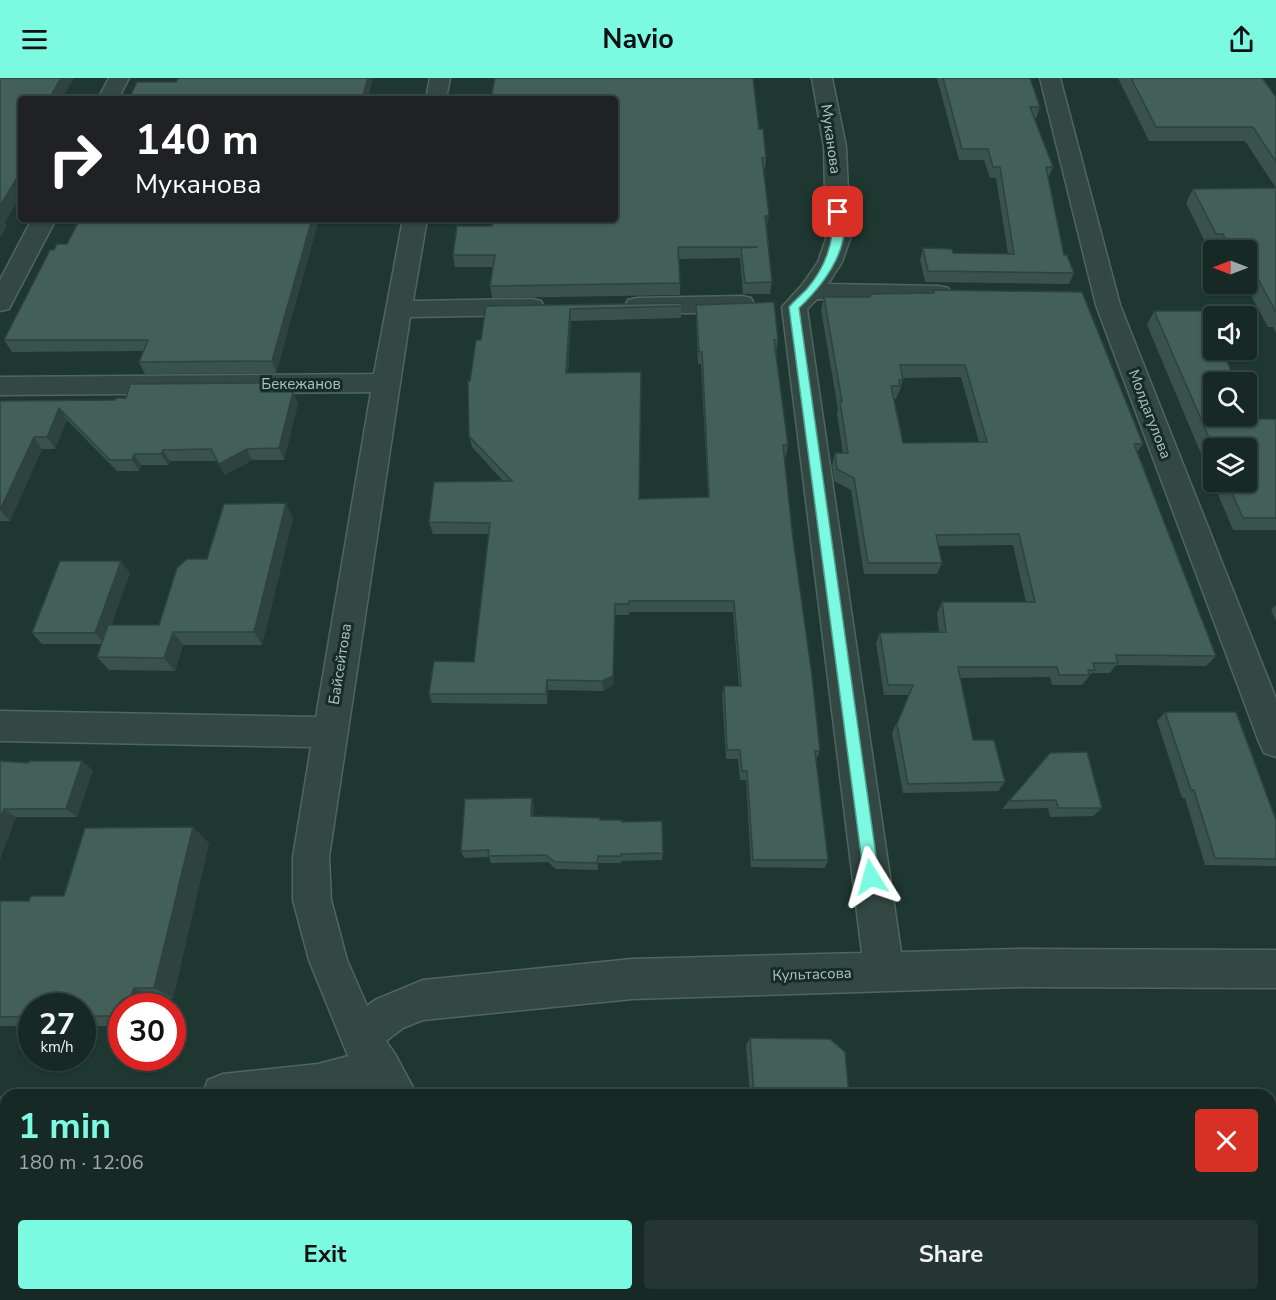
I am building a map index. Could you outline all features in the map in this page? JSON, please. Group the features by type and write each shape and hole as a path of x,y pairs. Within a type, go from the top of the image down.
{"street":[{"path":"110,96 119,78"},
{"path":"437,96 440,78"},
{"name":"Муканова","path":"786,301 830,262 838,239 835,147 822,78"},
{"name":"Молдагулова","path":"1050,78 1062,118 1094,295 1276,742"},
{"path":"0,303 42,222"},
{"name":"Байсейтова","path":"378,1066 328,960 312,900 311,857 329,732 414,222"},
{"path":"611,306 965,294"},
{"path":"786,301 884,972"},
{"path":"399,309 552,307"},
{"name":"Бекежанов","path":"0,386 386,383"},
{"path":"0,726 329,732"},
{"name":"Культасова","path":"378,1066 389,1014 423,1000 632,979 1018,968 1276,969"},
{"path":"280,1089 318,1085 378,1066"}],"building":[{"path":"0,78 61,78 51,96 18,96 18,176 0,206"},
{"path":"178,78 368,78 363,96 130,96 137,82 176,82"},
{"path":"495,78 753,78 759,129 763,129 766,158 762,158 769,215 765,216 772,282 745,283 741,248 758,247 678,247 680,283 490,286 495,255 453,255 457,226 492,226 493,222 618,222 618,96 492,96"},
{"path":"943,78 1030,78 1040,107 1030,107 1053,167 1046,167 1064,255 1067,255 1074,273 928,271 923,248 952,249 953,253 1014,254 1000,167 993,167 988,149 962,149"},
{"path":"1131,78 1262,78 1276,97 1276,162 1253,127 1156,127"},
{"path":"1276,188 1276,312 1257,277 1257,240 1226,240 1223,234 1216,234 1193,189"},
{"path":"78,222 311,222 272,361 139,362 148,340 4,340 50,250 54,250 57,244 67,244"},
{"path":"933,290 1082,292 1143,444 1134,444 1216,656 1116,655 1118,663 1093,663 1095,670 1088,670 1089,675 1059,675 1057,667 958,667 973,740 994,740 1005,782 908,784 897,724 913,685 888,685 880,633 946,632 942,602 1035,602 1019,534 936,535 942,563 868,563 854,478 837,469 835,453 848,453 840,402 842,402 824,297 934,293","holes":["900,365 965,365 987,442 903,443 891,386 900,386 899,380 903,380"]},
{"path":"774,302 778,340 774,340 788,445 783,445 812,676 820,751 815,751 828,860 753,860 747,771 742,771 740,750 727,750 724,686 741,686 734,601 629,601 629,604 615,604 613,676 602,681 547,680 546,694 429,694 434,661 474,662 490,523 429,522 434,482 512,481 469,436 468,381 470,381 476,340 481,340 486,306 682,303 682,306 570,309 566,373 641,372 639,499 709,497 702,352 699,352 696,305"},
{"path":"1154,311 1203,311 1203,360 1226,360 1232,372 1203,372 1203,424"},
{"path":"265,383 262,392 293,392 279,448 247,449 219,464 211,449 163,450 161,454 134,454 132,460 110,460 59,408 47,437 34,437 0,510 0,401 115,400 126,398 130,384"},
{"path":"1257,419 1276,419 1276,518 1243,518 1231,492 1257,492 1257,438 1209,438 1204,426 1257,426"},
{"path":"286,503 254,632 173,632 164,658 97,657 108,625 159,625 177,568 187,559 207,559 224,504"},
{"path":"60,561 121,561 95,633 32,633"},
{"path":"1165,712 1236,712 1276,820 1276,859 1215,858 1194,790 1191,790"},
{"path":"1087,752 1102,808 1058,808 1056,800 1009,801 1050,753"},
{"path":"0,761 28,763 29,761 82,761 66,809 4,809 0,818"},
{"path":"532,798 531,816 600,818 600,820 622,820 622,822 662,821 663,853 598,856 597,863 555,862 546,855 488,856 489,850 461,851 465,799"},
{"path":"193,827 154,988 134,988 132,993 108,993 108,1016 96,1016 96,993 18,993 18,1016 0,1017 0,901 29,901 31,896 64,896 85,828"},
{"path":"750,1038 830,1039 845,1052 848,1089 754,1089"}],"route":[{"path":"838,212 838,239 830,262 811,291 794,307 871,877"}]}
